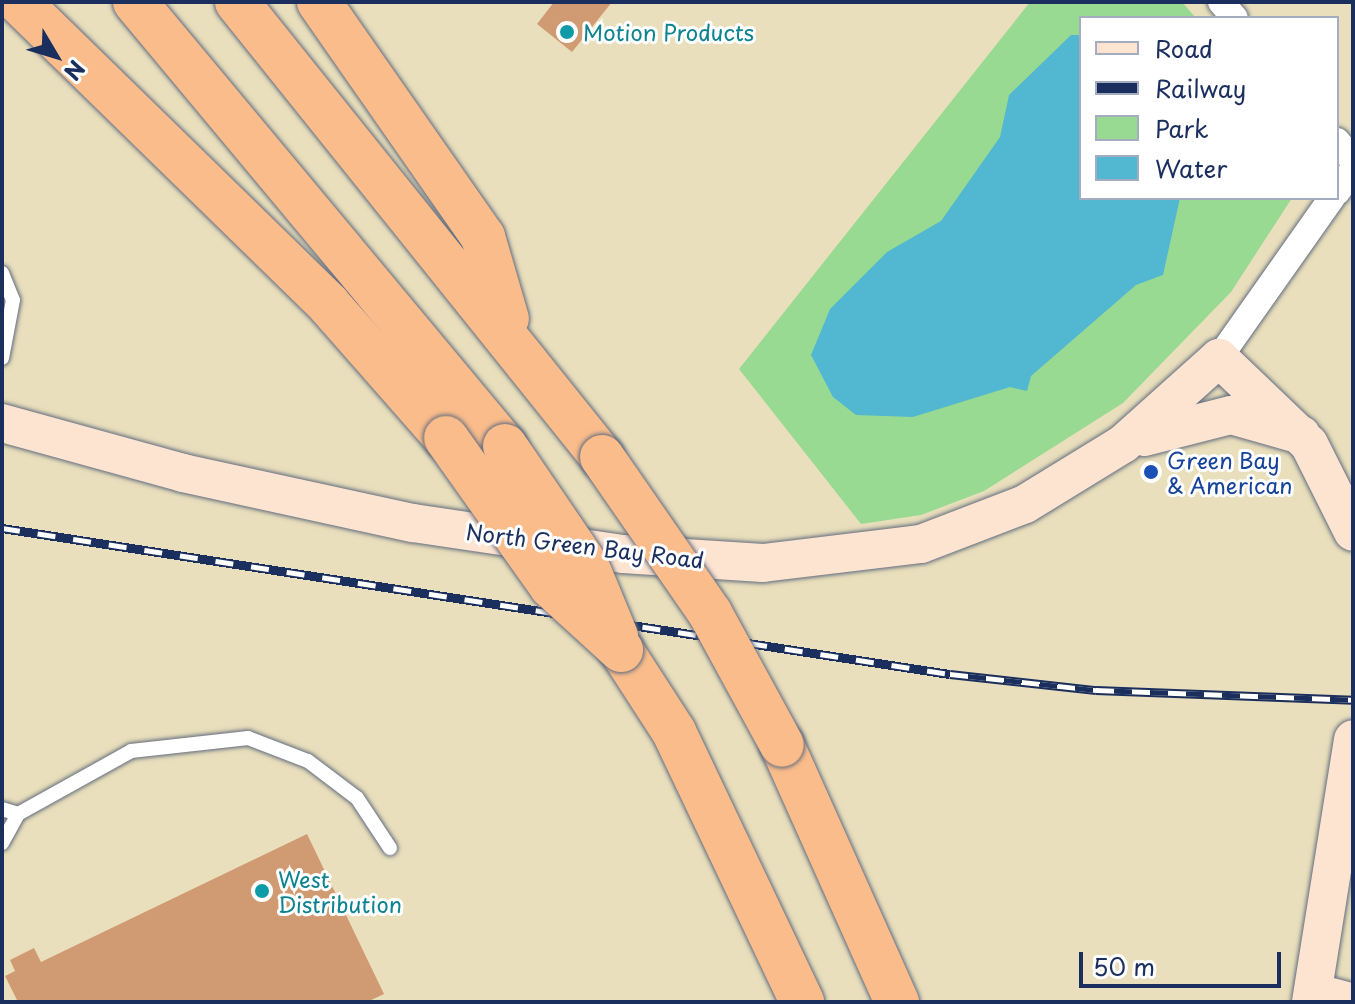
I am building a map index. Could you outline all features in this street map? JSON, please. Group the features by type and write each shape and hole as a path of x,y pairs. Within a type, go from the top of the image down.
{"highway":[{"path":"19,2 329,305 446,438 551,586 621,650"},
{"path":"135,2 505,446 587,566 621,650 674,732 802,1002"},
{"path":"237,2 512,336 602,457 710,613 782,745 897,1002"},
{"path":"319,2 483,237 512,336"}],"street":[{"path":"1339,144 1353,161"},
{"path":"1339,189 1353,169"},
{"path":"1331,200 1219,358 1303,436 1353,532"},
{"name":"North Green Bay Road","path":"2,423 183,473 413,523 623,554 763,563 852,555 962,531 1025,504 1123,444 1219,358"},
{"path":"1123,444 1231,415 1303,436"},
{"path":"1350,1002 1312,997 1353,739"}],"lane":[{"path":"2,273 13,300 2,358"},
{"path":"2,843 18,814 131,751 248,738 308,761 357,798 390,848"},
{"path":"2,809 18,814"}],"green space":[{"path":"1030,2 1182,2 1194,16 1079,16 1079,200 1291,200 1231,292 1123,403 984,491 921,515 861,524 739,369"}],"water":[{"path":"1071,35 1079,35 1079,200 1180,200 1163,275 1136,285 1031,376 1027,391 1010,387 913,417 856,415 833,397 811,355 830,309 887,252 941,221 1000,137 1009,95"}],"building":[{"name":"Motion Products","path":"554,2 612,2 572,52 537,24"},
{"name":"West Distribution","path":"307,834 384,994 367,1002 18,1002 5,976 15,971 10,960 34,948 41,962"}],"railway":[{"path":"2,528 950,674 1096,690 1353,700"}],"place":[{"name":"Motion Products","path":"567,32"},
{"name":"Green Bay & American","path":"1151,472"},
{"name":"West Distribution","path":"262,891"}]}
